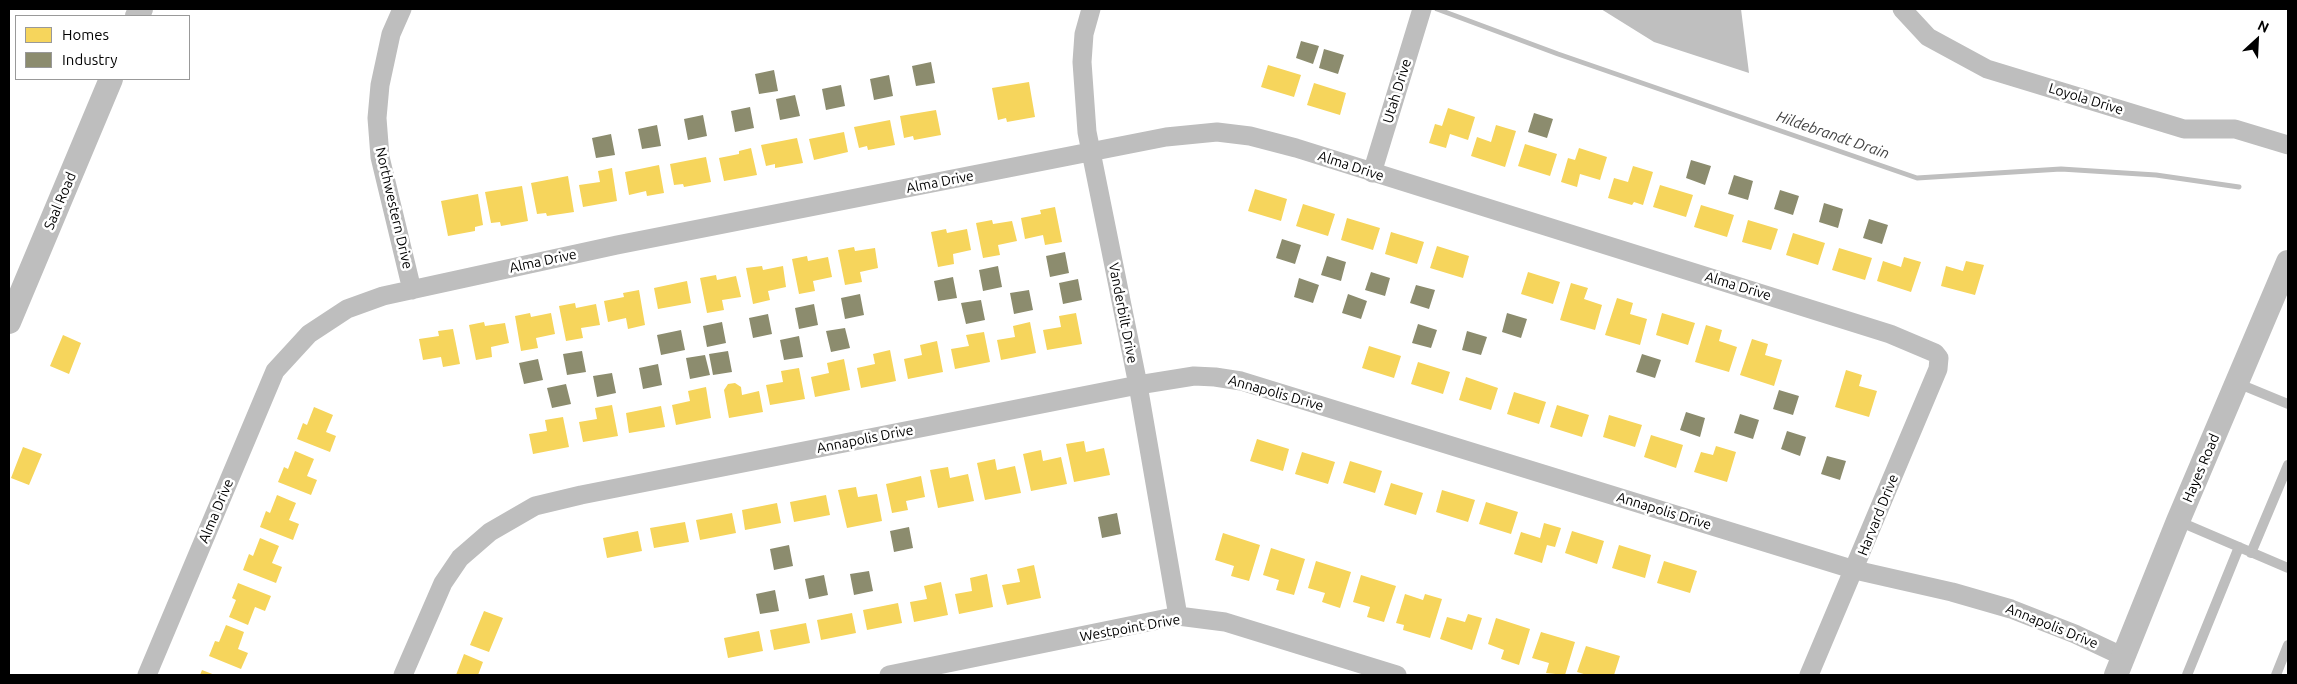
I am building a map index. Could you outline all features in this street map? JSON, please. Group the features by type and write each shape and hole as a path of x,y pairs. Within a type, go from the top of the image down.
{"street":[{"name":"Northwestern Drive","path":"402,9 391,34 380,85 377,118 380,157 412,290"},
{"name":"Vanderbilt Drive","path":"1091,9 1084,34 1082,76 1091,152 1138,385 1178,616"},
{"name":"Utah Drive","path":"1372,173 1422,9"},
{"name":"Loyola Drive","path":"1902,9 1928,37 1987,69 2184,129 2235,129 2288,145"},
{"name":"Saal Road","path":"9,322 111,80"},
{"name":"Alma Drive","path":"147,675 275,371 298,345 330,318 383,296 617,245 1166,137 1217,132 1250,136 1890,334 1935,353"},
{"name":"Hayes Road","path":"2120,666 2178,521 2288,262"},
{"name":"Harvard Drive","path":"1809,675 1855,570 1938,369 1939,358 1935,353"},
{"name":"Annapolis Drive","path":"403,675 442,583 460,558 490,532 535,506 581,495 1138,385 1194,376 1215,376 1241,381 1855,570 1952,592 2011,609 2075,634 2120,666"},
{"name":"Westpoint Drive","path":"889,675 1178,616 1225,622 1397,675"}],"lane":[{"path":"2237,384 2288,404"},
{"path":"2251,553 2288,465"},
{"path":"2178,521 2288,568"},
{"path":"2187,675 2239,547"},
{"path":"2276,675 2288,645"}],"shaded area":[{"path":"1601,9 1741,9 1749,73 1654,42"}],"building: Homes":[{"path":"1268,65 1301,75 1294,97 1261,87"},
{"path":"1029,82 1035,117 1007,122 1006,118 998,120 992,88"},
{"path":"1314,83 1346,93 1340,115 1307,105"},
{"path":"1448,108 1475,117 1468,140 1450,134 1446,148 1429,143 1435,124 1442,126"},
{"path":"936,110 941,135 914,140 913,136 904,138 900,116"},
{"path":"890,120 895,145 868,150 867,146 859,148 854,127"},
{"path":"1496,125 1516,131 1505,167 1471,156 1477,137 1491,142"},
{"path":"844,132 848,152 814,160 809,139"},
{"path":"797,138 803,163 775,168 775,164 766,166 761,145"},
{"path":"1525,144 1557,154 1550,176 1518,166"},
{"path":"751,148 757,175 724,181 719,158 739,154 739,151"},
{"path":"1579,148 1607,157 1600,180 1580,174 1577,187 1561,182 1568,158 1575,160"},
{"path":"706,157 711,182 684,187 683,184 674,185 670,164"},
{"path":"659,165 664,193 647,196 646,191 629,195 625,172"},
{"path":"1633,166 1653,172 1643,205 1634,202 1632,205 1608,198 1614,178 1628,182"},
{"path":"612,168 617,201 583,207 579,185 600,182 598,171"},
{"path":"568,176 574,212 547,216 546,213 537,214 531,183"},
{"path":"1660,185 1693,195 1686,217 1653,207"},
{"path":"522,186 528,221 501,226 500,222 491,223 485,192"},
{"path":"1255,189 1287,199 1281,221 1248,211"},
{"path":"478,194 483,225 475,227 475,231 448,236 441,201"},
{"path":"1303,204 1335,214 1328,236 1296,226"},
{"path":"1701,205 1734,215 1727,237 1694,227"},
{"path":"1055,207 1062,242 1045,245 1043,235 1025,239 1021,218 1041,214 1040,210"},
{"path":"1347,218 1380,228 1373,250 1341,240"},
{"path":"992,220 993,224 1012,221 1017,241 998,245 1000,255 983,258 976,223"},
{"path":"1748,220 1778,229 1771,250 1742,242"},
{"path":"946,229 947,233 967,229 971,250 953,254 954,264 938,267 931,232"},
{"path":"1391,232 1424,242 1417,264 1385,254"},
{"path":"1793,233 1825,243 1818,265 1786,255"},
{"path":"1437,246 1469,256 1463,278 1430,268"},
{"path":"854,247 855,251 875,248 878,268 860,272 862,282 845,285 838,250"},
{"path":"1839,248 1872,258 1865,280 1832,270"},
{"path":"807,256 808,261 828,257 832,277 813,281 815,291 799,294 792,259"},
{"path":"1904,257 1921,262 1911,292 1877,281 1883,261 1901,267"},
{"path":"1966,261 1984,265 1975,295 1941,286 1946,266 1963,271"},
{"path":"762,266 763,270 783,266 786,287 768,291 770,300 753,304 746,268"},
{"path":"1528,272 1560,282 1553,304 1521,294"},
{"path":"716,275 717,280 736,276 741,297 722,300 724,310 707,313 700,278"},
{"path":"687,281 691,303 658,309 654,288"},
{"path":"1571,283 1588,288 1584,299 1602,305 1595,330 1560,320"},
{"path":"639,290 645,325 628,329 626,318 608,322 604,301 624,297 623,293"},
{"path":"1617,298 1633,303 1630,314 1647,319 1640,345 1605,335"},
{"path":"575,303 576,308 596,304 600,325 581,328 583,338 566,341 559,306"},
{"path":"530,313 531,317 551,313 555,334 536,338 538,348 521,351 515,316"},
{"path":"1076,313 1082,344 1047,350 1043,330 1061,327 1059,316"},
{"path":"1662,313 1695,323 1688,345 1656,335"},
{"path":"484,322 485,326 505,323 509,343 491,347 492,357 476,360 469,325"},
{"path":"1030,322 1036,353 1001,360 997,340 1015,337 1013,326"},
{"path":"1706,325 1722,330 1719,341 1737,347 1729,372 1695,362"},
{"path":"453,329 460,364 443,367 441,357 423,360 419,339 439,336 438,331"},
{"path":"984,332 990,362 955,369 951,349 969,346 966,335"},
{"path":"63,335 81,343 69,374 50,366"},
{"path":"1752,339 1768,344 1765,355 1782,360 1774,386 1740,375"},
{"path":"937,341 943,372 908,379 904,359 922,355 920,345"},
{"path":"1369,346 1401,356 1394,378 1362,368"},
{"path":"890,350 896,381 861,388 857,368 875,364 873,354"},
{"path":"844,359 850,390 815,397 811,377 829,373 827,363"},
{"path":"1418,362 1450,372 1443,394 1411,384"},
{"path":"799,368 805,399 770,405 766,385 783,382 781,371"},
{"path":"1846,370 1862,375 1859,386 1877,391 1869,417 1835,407"},
{"path":"1466,377 1498,388 1491,410 1459,400"},
{"path":"735,383 741,387 742,395 759,391 763,412 729,418 724,390 728,384"},
{"path":"706,387 711,418 676,425 672,405 690,401 688,391"},
{"path":"1514,392 1546,402 1539,424 1507,414"},
{"path":"612,405 618,436 583,442 579,422 597,419 595,408"},
{"path":"1557,405 1589,415 1582,437 1550,427"},
{"path":"661,406 665,427 629,433 626,413"},
{"path":"314,407 333,415 326,432 336,436 330,452 297,439 303,423 307,425"},
{"path":"1609,415 1642,425 1635,447 1603,437"},
{"path":"563,417 569,447 533,454 529,434 547,431 545,420"},
{"path":"1651,435 1683,445 1676,468 1644,457"},
{"path":"1257,439 1289,449 1283,471 1250,461"},
{"path":"1084,441 1086,452 1104,448 1110,475 1074,482 1066,444"},
{"path":"1716,446 1736,452 1727,482 1694,472 1701,452 1713,455"},
{"path":"23,447 42,454 29,485 11,478"},
{"path":"1041,450 1043,461 1061,457 1067,484 1031,491 1023,454"},
{"path":"295,451 314,459 307,476 317,480 311,495 278,482 284,467 288,469"},
{"path":"1302,452 1335,462 1328,484 1295,474"},
{"path":"995,459 997,470 1015,466 1021,493 985,500 977,463"},
{"path":"1350,461 1382,471 1375,493 1343,483"},
{"path":"948,467 950,478 968,474 974,501 938,508 930,470"},
{"path":"921,476 925,497 906,501 908,510 892,513 886,484"},
{"path":"1391,483 1423,493 1416,515 1384,505"},
{"path":"856,487 858,497 877,494 882,521 847,528 838,490"},
{"path":"1442,490 1475,500 1468,522 1436,512"},
{"path":"277,495 296,503 289,520 299,524 293,540 260,527 266,511 270,513"},
{"path":"826,495 830,515 794,522 790,502"},
{"path":"1486,502 1518,512 1511,534 1479,524"},
{"path":"777,503 781,523 745,530 742,510"},
{"path":"732,513 736,533 700,540 696,520"},
{"path":"685,522 689,542 654,548 650,528"},
{"path":"1544,523 1561,528 1555,547 1547,545 1542,563 1514,554 1521,532 1540,538"},
{"path":"638,531 642,551 607,558 603,538"},
{"path":"1572,531 1604,541 1597,564 1565,553"},
{"path":"1223,533 1260,545 1249,581 1231,576 1234,566 1215,560"},
{"path":"260,538 279,546 272,563 282,567 276,583 243,570 249,554 253,556"},
{"path":"1619,545 1651,555 1645,578 1612,568"},
{"path":"1271,548 1305,559 1294,595 1276,590 1279,580 1263,575"},
{"path":"1316,561 1351,572 1340,608 1322,602 1325,593 1308,588"},
{"path":"1664,561 1697,571 1690,593 1657,583"},
{"path":"1034,565 1041,598 1007,605 1002,585 1020,582 1017,569"},
{"path":"987,574 993,607 959,614 955,594 972,591 970,578"},
{"path":"1361,575 1396,586 1384,622 1367,617 1370,607 1353,602"},
{"path":"941,582 948,615 914,622 910,602 927,599 924,586"},
{"path":"238,583 271,596 265,611 255,607 248,625 229,617 236,600 232,598"},
{"path":"1405,594 1423,600 1425,594 1442,599 1430,638 1403,630 1404,625 1396,623"},
{"path":"898,603 902,623 867,630 863,610"},
{"path":"484,611 503,618 489,652 470,645"},
{"path":"852,613 856,633 821,640 817,620"},
{"path":"1468,614 1482,618 1472,650 1440,639 1447,617 1465,622"},
{"path":"1496,618 1530,629 1519,665 1501,659 1504,650 1488,644"},
{"path":"806,623 810,643 774,650 770,630"},
{"path":"226,625 244,632 238,649 248,653 241,669 209,656 215,641 219,642"},
{"path":"759,631 763,651 728,658 724,638"},
{"path":"1541,632 1575,642 1565,675 1546,673 1549,663 1532,658"},
{"path":"1586,646 1620,656 1614,675 1587,675 1577,672"},
{"path":"464,654 483,662 478,675 456,675"},
{"path":"202,670 215,675 200,675"}],"building: Industry":[{"path":"1301,41 1319,46 1313,64 1296,58"},
{"path":"1324,49 1344,55 1338,74 1319,68"},
{"path":"931,62 935,83 916,86 912,66"},
{"path":"774,70 778,91 759,94 755,74"},
{"path":"889,75 893,96 874,100 870,79"},
{"path":"841,85 845,106 826,110 822,89"},
{"path":"795,95 800,116 780,120 776,99"},
{"path":"750,107 754,128 735,132 731,111"},
{"path":"1534,113 1553,119 1547,138 1528,132"},
{"path":"703,115 707,136 688,140 684,119"},
{"path":"657,125 661,146 642,149 638,129"},
{"path":"611,134 615,155 596,158 592,138"},
{"path":"1691,160 1711,166 1705,185 1686,178"},
{"path":"1734,175 1753,181 1748,200 1728,194"},
{"path":"1780,190 1799,196 1793,215 1774,209"},
{"path":"1824,203 1843,209 1838,228 1819,222"},
{"path":"1869,219 1888,225 1882,244 1863,238"},
{"path":"1282,239 1301,245 1295,264 1276,258"},
{"path":"1065,252 1069,273 1050,277 1046,256"},
{"path":"1327,256 1346,262 1341,281 1321,275"},
{"path":"998,266 1002,287 983,291 979,270"},
{"path":"1371,272 1390,278 1385,296 1365,290"},
{"path":"953,277 957,298 938,301 934,281"},
{"path":"1299,278 1319,285 1313,303 1294,297"},
{"path":"1078,279 1082,300 1063,304 1059,283"},
{"path":"1416,285 1435,290 1429,309 1410,303"},
{"path":"1029,290 1033,310 1014,314 1010,293"},
{"path":"860,294 864,315 845,319 841,298"},
{"path":"1348,294 1367,301 1361,319 1342,313"},
{"path":"981,300 985,320 966,324 961,303"},
{"path":"814,304 818,325 799,329 795,308"},
{"path":"1507,313 1527,319 1521,338 1502,332"},
{"path":"768,314 772,334 753,338 749,318"},
{"path":"722,322 726,343 707,347 703,326"},
{"path":"1418,324 1437,330 1431,348 1412,343"},
{"path":"845,328 850,348 831,352 826,331"},
{"path":"681,330 685,350 661,355 657,335"},
{"path":"1467,331 1487,337 1481,355 1462,350"},
{"path":"799,336 803,357 784,360 780,340"},
{"path":"582,351 586,372 567,375 563,354"},
{"path":"728,351 732,372 713,375 709,354"},
{"path":"1642,354 1661,360 1655,378 1636,372"},
{"path":"705,355 710,375 690,379 686,358"},
{"path":"538,359 543,380 524,384 519,363"},
{"path":"658,364 662,385 643,389 639,368"},
{"path":"612,373 616,393 597,397 593,376"},
{"path":"566,384 571,404 552,408 547,388"},
{"path":"1779,390 1799,396 1793,415 1773,409"},
{"path":"1686,412 1705,418 1700,437 1680,430"},
{"path":"1740,414 1759,420 1753,439 1734,433"},
{"path":"1787,431 1806,437 1800,456 1781,449"},
{"path":"1827,456 1846,461 1840,480 1821,474"},
{"path":"1117,513 1121,534 1102,538 1098,517"},
{"path":"909,527 913,548 894,552 890,531"},
{"path":"789,545 793,566 774,570 770,549"},
{"path":"869,571 873,591 854,595 850,574"},
{"path":"824,575 828,595 809,599 805,579"},
{"path":"775,590 779,611 760,614 756,594"}],"waterway":[{"name":"Hildebrandt Drain","path":"1437,9 1558,54 1917,178 2061,169 2156,175 2239,187"}]}
